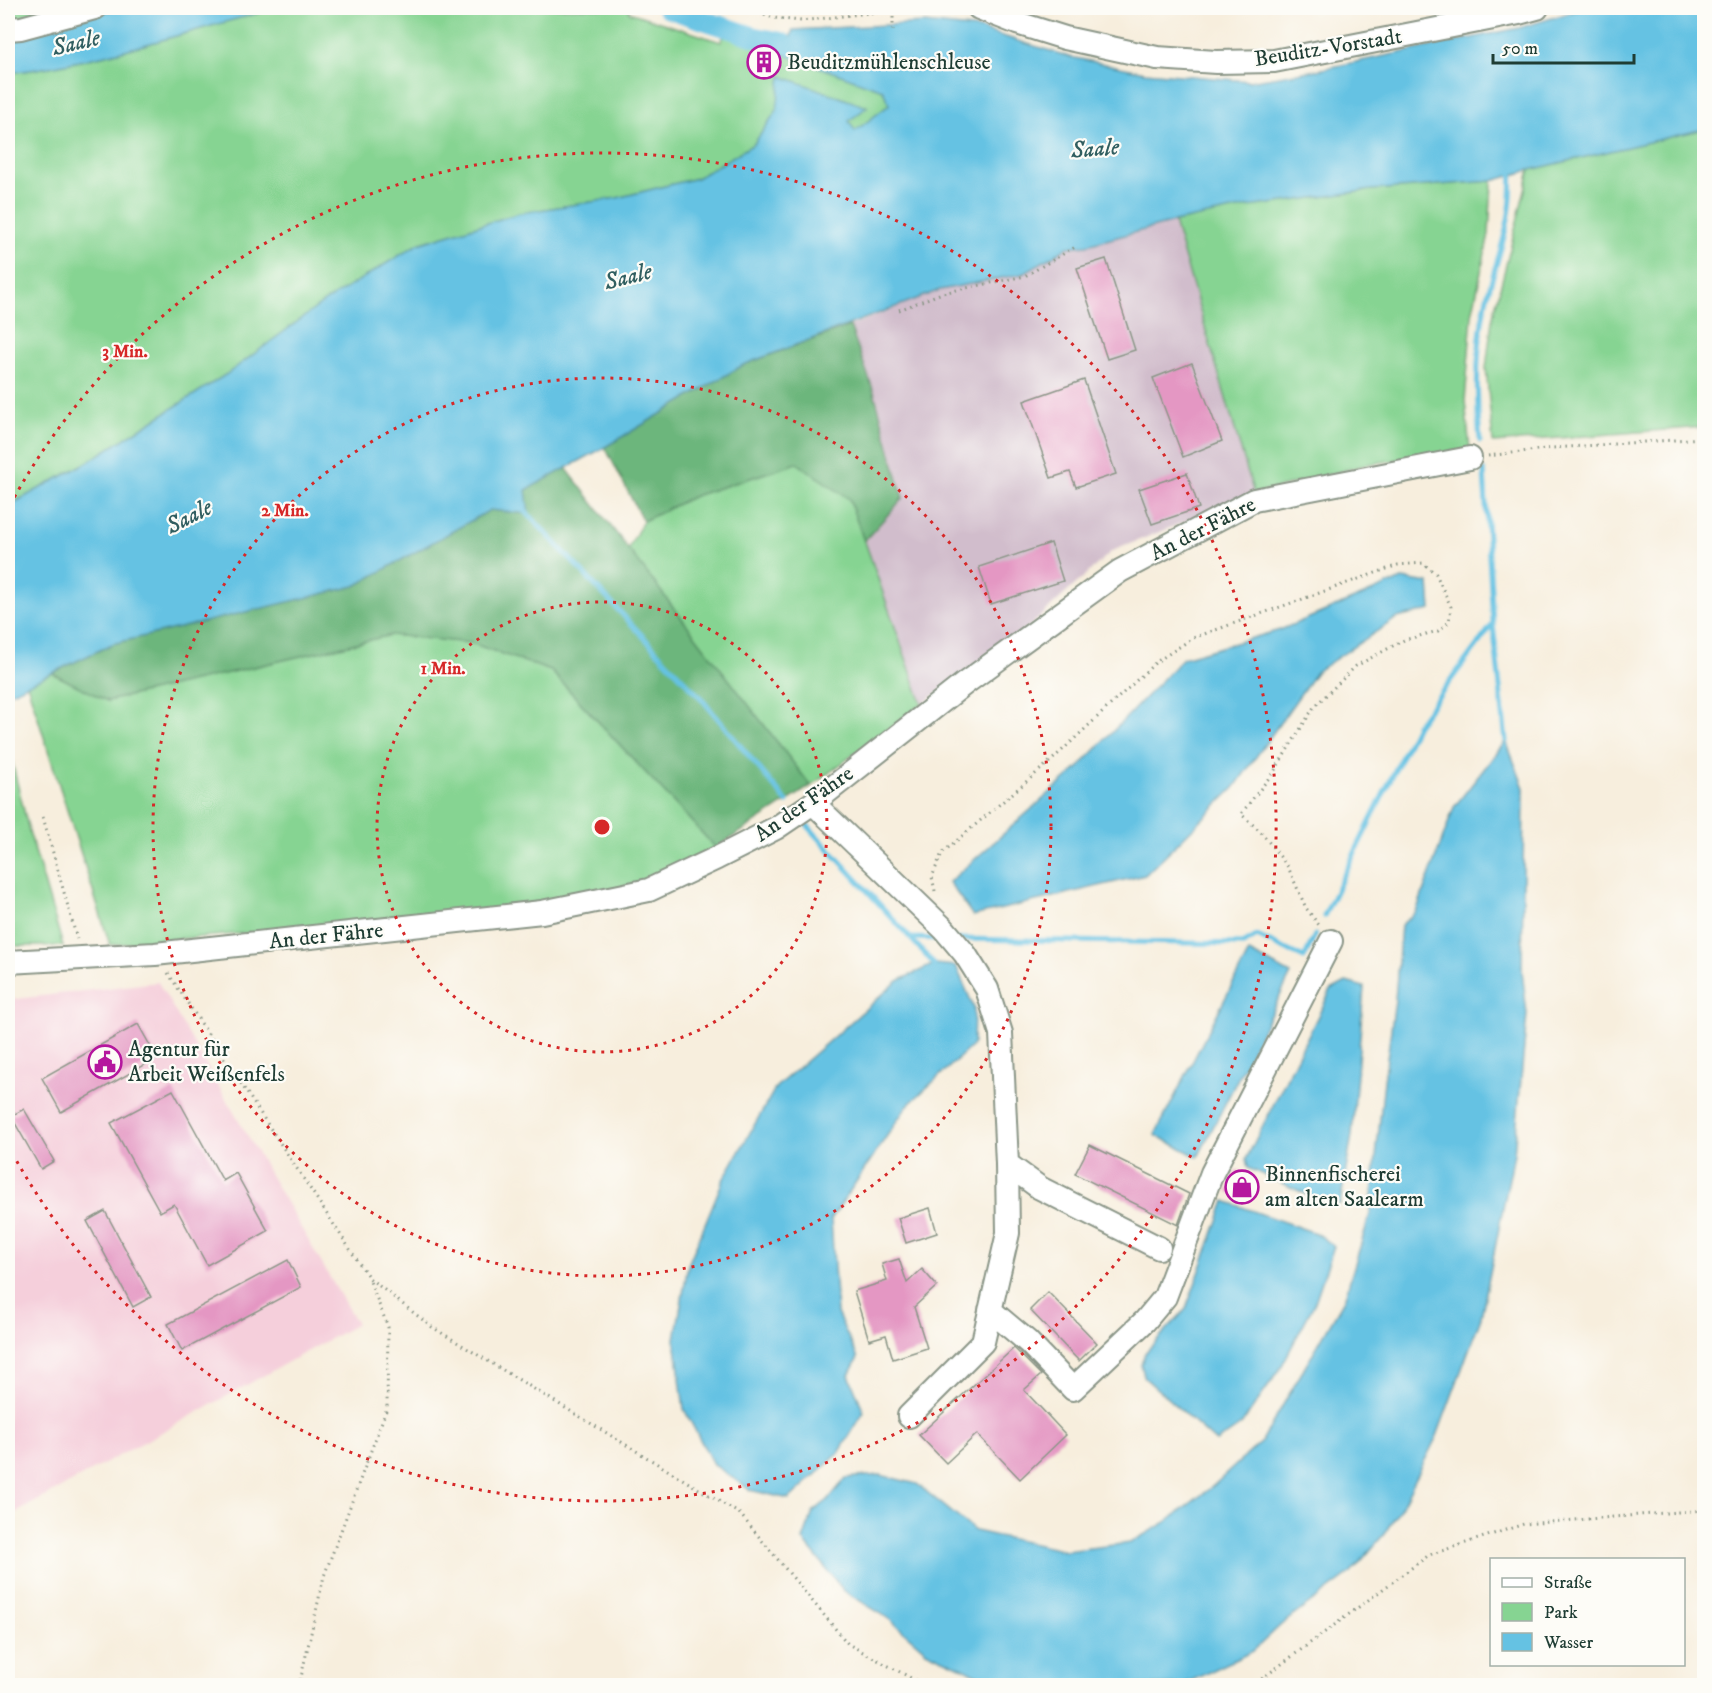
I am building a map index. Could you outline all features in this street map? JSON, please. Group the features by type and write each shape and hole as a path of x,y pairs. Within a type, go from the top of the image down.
{"street":[{"path":"8,29 21,28 95,8"},
{"name":"Beuditz-Vorstadt","path":"980,8 1017,23 1065,38 1146,55 1227,62 1274,61 1537,8"},
{"name":"An der Fähre","path":"8,962 155,954 542,912 649,890 776,828 813,803 964,684 1120,571 1254,500 1470,458"},
{"path":"813,803 952,939 987,989 1001,1033 1008,1233 983,1342 909,1416"},
{"path":"990,1310 1028,1342 1073,1389 1145,1321 1165,1297 1212,1173 1331,940"},
{"path":"1007,1164 1040,1188 1159,1248"}],"path":[{"path":"741,8 774,18 801,21 912,8 980,8"},
{"path":"893,11 893,31"},
{"path":"899,310 942,293 1025,276 1077,246"},
{"path":"1496,455 1553,448 1704,438"},
{"path":"936,898 932,877 942,853 1053,759 1156,662 1193,638 1398,565 1423,562 1436,574 1450,607 1449,622 1438,631 1404,640 1356,666 1314,707 1275,770 1241,814 1261,832 1288,867 1306,908 1331,940"},
{"path":"43,817 83,958"},
{"path":"155,954 369,1278 388,1327 387,1408 324,1576 299,1686"},
{"path":"369,1278 432,1327 740,1514 848,1644 926,1686"},
{"path":"1252,1686 1429,1555 1524,1524 1704,1510"}],"shaded area":[{"path":"1174,222 1254,494 1112,551 1030,626 922,704 864,541 903,498 874,392 850,326 940,290 1022,274 1068,247 1087,245"},
{"path":"158,982 357,1324 8,1517 8,1000"}],"green space":[{"path":"8,8 120,8 66,22 8,31"},
{"path":"278,8 630,8 629,12 721,42 725,33 738,37 883,90 889,105 855,131 848,121 866,106 777,110 754,144 697,178 617,198 520,213 418,244 324,302 227,374 86,463 8,506 8,73 110,54"},
{"path":"1704,129 1704,427 1493,443 1486,368 1492,320 1530,170"},
{"path":"1492,181 1489,234 1472,315 1465,401 1470,449 1369,464 1254,494 1174,222 1247,207 1371,190"},
{"path":"850,326 874,392 903,498 864,541 849,499 797,463 694,496 643,521 605,447 743,365"},
{"path":"797,463 850,499 922,704 811,786 628,549 643,521 694,496"},
{"path":"566,468 811,786 716,848 551,671 471,643 391,635 107,701 52,673 112,644 355,586 490,510 528,514 526,490"},
{"path":"391,635 471,643 551,671 716,848 637,883 543,907 110,945 27,684 52,673 108,701"},
{"path":"8,746 29,831 63,946 8,946"}],"water":[{"name":"Saale","path":"120,8 278,8 110,54 8,73 8,31 66,22"},
{"name":"Saale","path":"1585,8 1704,8 1704,129 1492,181 1371,190 1247,207 1174,222 1087,245 1068,247 1022,274 940,290 743,365 605,447 526,490 529,514 490,510 355,586 112,644 8,694 8,506 86,463 227,374 324,302 418,244 520,213 617,198 697,178 754,144 777,110 781,76 867,107 849,121 855,131 889,105 883,90 754,44 758,29 790,39 793,30 925,23 980,29 1070,57 1145,72 1249,81 1322,69 1519,28"},
{"path":"1402,579 1429,583 1431,610 1397,618 1316,672 1234,788 1145,875 973,916 949,882 1078,768 1183,658 1280,630"},
{"path":"1506,741 1524,788 1522,971 1527,1014 1514,1154 1481,1317 1437,1436 1402,1506 1384,1534 1351,1573 1282,1624 1253,1651 1182,1685 999,1685 926,1651 888,1618 844,1591 803,1540 813,1512 828,1500 846,1478 880,1475 917,1484 975,1531 1066,1551 1130,1543 1166,1522 1213,1486 1262,1441 1344,1300 1370,1214 1395,1000 1401,925 1416,912 1454,807"},
{"path":"1249,952 1291,974 1198,1157 1155,1135"},
{"path":"934,964 956,966 974,1008 973,1045 907,1106 831,1219 837,1313 858,1358 849,1375 864,1412 839,1453 789,1499 750,1490 713,1464 684,1409 675,1339 688,1265 723,1180 776,1087 898,981"},
{"path":"1346,982 1364,987 1352,1135 1340,1204 1317,1199 1248,1168 1246,1159 1331,990"},
{"path":"1225,1201 1318,1234 1334,1246 1315,1302 1279,1371 1241,1425 1216,1442 1145,1378 1141,1365 1145,1353 1186,1309"}],"building":[{"path":"1106,259 1135,350 1107,359 1077,268"},
{"path":"1192,363 1222,441 1183,457 1153,378"},
{"path":"1084,380 1116,474 1076,487 1070,472 1051,478 1024,401"},
{"path":"1187,473 1199,508 1152,524 1139,489"},
{"path":"1051,543 1063,581 991,604 979,567"},
{"path":"138,1024 157,1058 61,1112 42,1078"},
{"path":"173,1090 223,1181 236,1173 268,1231 207,1265 174,1204 160,1212 111,1123"},
{"path":"24,1109 54,1161 41,1169 11,1116"},
{"path":"1090,1145 1189,1194 1178,1225 1075,1174"},
{"path":"1237,1170 1254,1176 1246,1199 1228,1192"},
{"path":"930,1208 937,1233 906,1243 898,1218"},
{"path":"105,1211 151,1297 133,1307 87,1221"},
{"path":"899,1259 907,1283 922,1269 937,1286 914,1307 927,1348 893,1359 886,1335 869,1340 854,1291 887,1281 882,1264"},
{"path":"288,1260 301,1287 182,1351 168,1324"},
{"path":"1048,1292 1097,1343 1079,1361 1030,1310"},
{"path":"1014,1348 1041,1375 1024,1390 1066,1435 1020,1479 977,1434 946,1463 919,1435"}],"waterway":[{"path":"667,8 755,37 782,42"},
{"path":"1480,441 1477,378 1479,347 1486,303 1508,222 1512,171"},
{"path":"1484,471 1493,624 1506,741"},
{"path":"525,511 700,697 787,802"},
{"path":"1324,916 1417,725 1493,624"},
{"path":"807,825 934,964"},
{"path":"960,939 1243,944 1257,936 1304,958 1315,935"},
{"path":"910,938 942,939"}],"place":[{"name":"Beuditzmühlenschleuse","path":"764,62"},
{"name":"Agentur für Arbeit Weißenfels","path":"105,1062"},
{"name":"Binnenfischerei am alten Saalearm","path":"1242,1187"}]}
